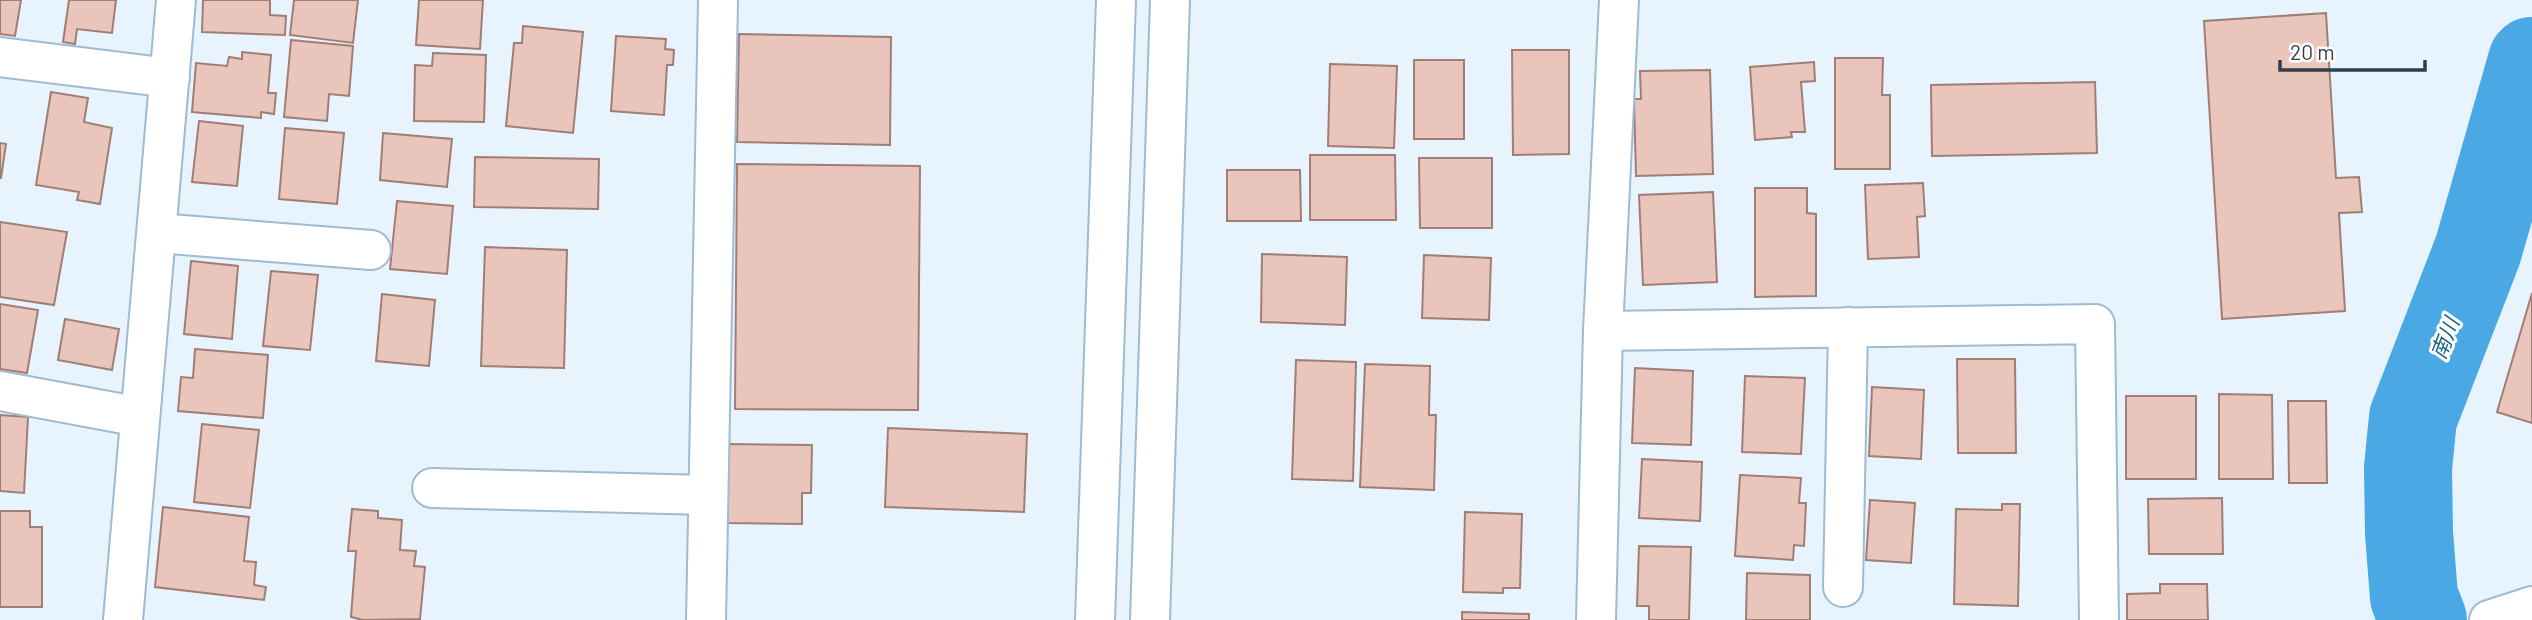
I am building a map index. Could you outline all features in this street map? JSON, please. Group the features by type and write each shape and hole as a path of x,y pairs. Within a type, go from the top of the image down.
{"street":[{"path":"123,620 176,0"},
{"path":"706,620 718,0"},
{"path":"1096,620 1116,0"},
{"path":"1150,620 1170,0"},
{"path":"1596,620 1603,331 1619,0"},
{"path":"0,57 170,78"},
{"path":"157,233 371,250"},
{"path":"1603,331 2095,324 2099,620"},
{"path":"1843,587 1848,327"},
{"path":"0,391 140,417"},
{"path":"432,488 708,495"},
{"path":"2489,620 2532,606"}],"building":[{"path":"0,0 21,0 15,36 0,34"},
{"path":"69,0 116,0 112,33 77,29 75,44 63,42"},
{"path":"203,0 270,0 270,15 286,16 285,35 202,32"},
{"path":"294,0 358,0 353,43 290,35"},
{"path":"419,0 483,0 480,49 416,45"},
{"path":"2326,13 2336,178 2359,177 2362,212 2339,213 2345,311 2222,319 2204,21"},
{"path":"523,26 583,32 573,133 506,126 514,43 522,43"},
{"path":"739,34 891,37 890,145 737,142"},
{"path":"616,36 666,39 665,49 674,50 673,65 667,65 664,115 611,111"},
{"path":"291,40 353,46 349,96 329,94 327,121 284,117"},
{"path":"1512,50 1569,50 1569,154 1513,155"},
{"path":"242,52 271,55 268,93 276,93 274,114 261,112 261,118 192,112 196,63 227,66 229,57 242,59"},
{"path":"433,53 486,55 484,122 414,121 415,65 432,66"},
{"path":"1835,58 1883,58 1882,95 1890,95 1890,169 1835,169"},
{"path":"1414,60 1464,60 1464,139 1414,139"},
{"path":"1814,62 1815,81 1801,82 1805,132 1791,132 1792,137 1755,140 1750,67"},
{"path":"1330,64 1397,66 1394,148 1328,146"},
{"path":"1710,70 1713,174 1636,176 1634,99 1641,99 1640,71"},
{"path":"2095,82 2097,153 1932,156 1931,85"},
{"path":"51,92 88,98 84,122 112,128 100,204 77,200 79,192 36,185"},
{"path":"199,121 243,126 237,186 192,182"},
{"path":"285,128 344,133 337,204 279,199"},
{"path":"383,133 452,139 447,187 380,180"},
{"path":"0,143 6,144 1,178 0,178"},
{"path":"1310,155 1395,155 1396,220 1310,220"},
{"path":"475,157 599,159 598,209 474,207"},
{"path":"1419,158 1492,158 1492,228 1420,228"},
{"path":"737,164 920,166 918,410 735,409"},
{"path":"1227,170 1300,170 1301,221 1227,221"},
{"path":"1923,183 1925,216 1917,217 1919,257 1868,259 1865,185"},
{"path":"1755,188 1807,188 1807,213 1816,214 1816,296 1755,297"},
{"path":"1713,192 1717,282 1643,285 1639,195"},
{"path":"397,201 453,206 447,274 390,269"},
{"path":"0,222 67,232 54,305 0,297"},
{"path":"485,247 567,250 564,368 481,366"},
{"path":"1262,254 1347,257 1345,325 1261,322"},
{"path":"1424,255 1491,258 1489,320 1422,318"},
{"path":"191,261 238,266 232,339 184,334"},
{"path":"271,271 318,275 310,350 263,346"},
{"path":"2532,293 2532,423 2497,412"},
{"path":"382,294 435,300 429,366 376,361"},
{"path":"0,304 38,310 27,373 0,369"},
{"path":"65,319 119,329 112,370 58,360"},
{"path":"195,349 268,355 263,418 178,411 181,377 193,378"},
{"path":"1957,359 2015,359 2016,453 1958,453"},
{"path":"1296,360 1356,362 1353,481 1292,479"},
{"path":"1365,364 1430,366 1429,415 1436,415 1434,490 1360,487"},
{"path":"1635,368 1693,371 1691,445 1632,443"},
{"path":"1745,376 1805,378 1801,454 1742,452"},
{"path":"1872,387 1924,390 1921,459 1869,456"},
{"path":"2219,394 2272,395 2273,479 2219,479"},
{"path":"2126,396 2196,396 2196,479 2126,479"},
{"path":"2288,401 2326,401 2327,483 2289,483"},
{"path":"0,415 28,417 24,493 0,491"},
{"path":"202,424 259,430 250,508 194,502"},
{"path":"888,428 1027,434 1024,512 885,507"},
{"path":"727,444 812,445 811,493 802,493 802,524 726,523"},
{"path":"1642,459 1702,462 1700,521 1639,518"},
{"path":"1740,475 1801,478 1799,503 1806,503 1804,546 1794,545 1793,560 1735,556"},
{"path":"2222,498 2223,554 2149,554 2148,499"},
{"path":"1870,500 1915,503 1911,563 1866,560"},
{"path":"2002,504 2020,504 2018,606 1954,604 1956,509 2002,510"},
{"path":"163,507 249,517 244,561 256,562 254,585 266,587 264,600 155,587"},
{"path":"352,509 378,511 378,518 402,520 400,550 416,551 414,566 425,567 420,619 363,620 351,617 356,551 348,551"},
{"path":"0,511 30,511 30,527 42,527 42,607 0,607"},
{"path":"1465,512 1522,514 1520,588 1503,588 1503,593 1463,592"},
{"path":"1639,546 1691,547 1689,620 1649,620 1649,606 1637,606"},
{"path":"1747,573 1810,575 1810,620 1746,620"},
{"path":"2160,584 2207,584 2208,620 2127,620 2127,594 2160,593"},
{"path":"1462,612 1529,614 1529,620 1462,620"}],"waterway":[{"name":"南川","path":"2423,620 2414,597 2409,533 2408,468 2413,418 2478,250 2532,61"}]}
